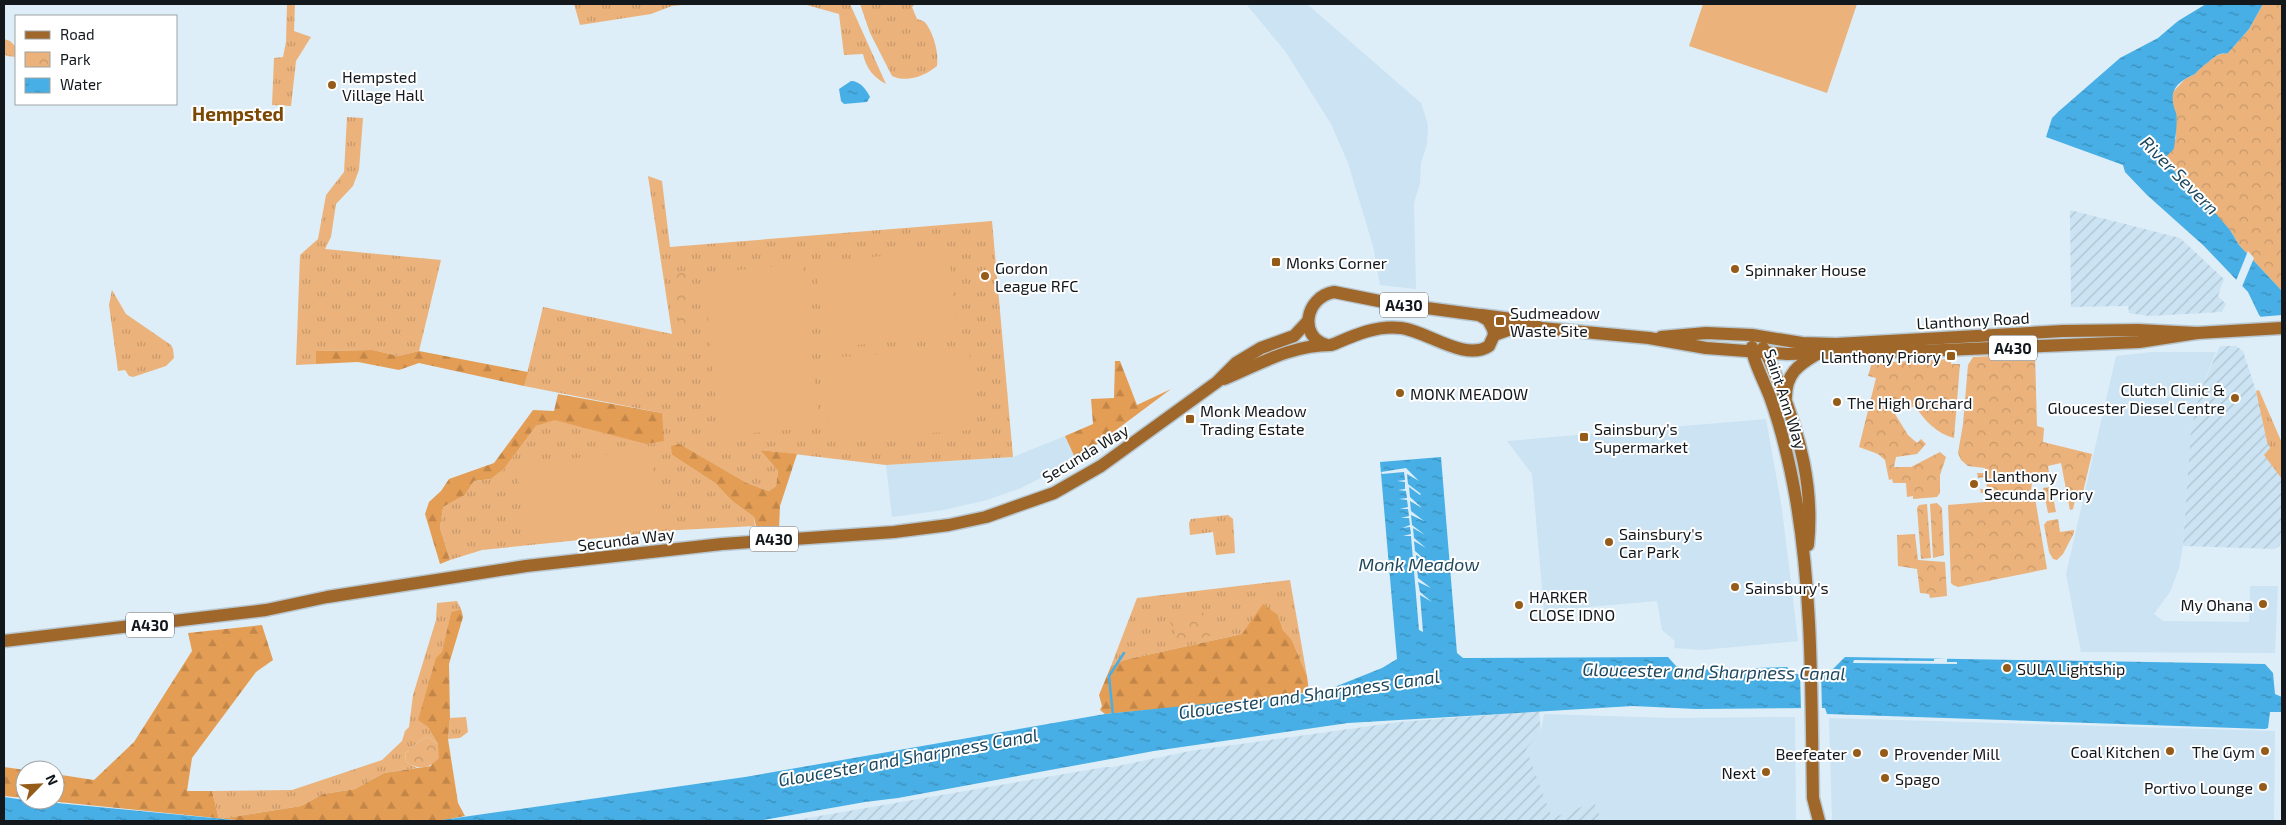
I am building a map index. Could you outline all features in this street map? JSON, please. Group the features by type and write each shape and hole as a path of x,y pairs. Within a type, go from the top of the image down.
{"main road":[{"name":"A430","path":"1308,321 1311,307 1316,300 1327,293 1334,292 1389,303 1519,320 1541,328"},
{"path":"1479,315 1491,324 1491,340"},
{"path":"1308,321 1314,336 1320,342 1327,345"},
{"name":"Secunda Way","path":"4,641 266,610 327,597 526,566 722,544 894,532 949,525 986,517 1036,501 1070,485 1129,448 1217,382 1236,363 1269,344 1294,336 1308,321"},
{"name":"A430","path":"1327,345 1366,331 1391,328 1415,330 1468,351 1483,350 1491,340 1508,330 1541,328 1649,338 1680,345 1756,346 1816,354"},
{"name":"Llanthony Road","path":"1756,346 1802,342 1836,344 2063,331 2138,330 2197,333 2282,328"},
{"name":"Llanthony Road","path":"1816,354 2139,342 2197,333"},
{"path":"1649,338 1688,334 1756,346"},
{"name":"Secunda Way","path":"1217,382 1282,353 1307,346 1327,345"},
{"name":"Saint Ann Way","path":"1756,346 1786,401 1809,483 1810,514 1806,562"},
{"name":"Saint Ann Way","path":"1756,346 1783,438 1796,499 1806,562 1810,641 1813,798 1817,820"},
{"path":"1786,401 1786,389 1791,373 1816,354"}],"shaded area":[{"path":"1246,4 1307,4 1421,103 1428,125 1427,144 1421,163 1420,183 1414,203 1416,289 1380,285 1373,246 1348,163 1331,124 1285,51"},
{"path":"2070,210 2180,238 2224,279 2218,296 2226,304 2222,312 2149,316 2129,313 2128,306 2071,307"},
{"path":"2220,346 2236,346 2243,351 2256,391 2267,442 2282,479 2281,542 2274,549 2183,546 2191,429 2201,389"},
{"path":"2152,352 2216,352 2201,389 2191,429 2183,546 2179,568 2170,592 2154,614 2163,621 2249,622 2250,586 2278,586 2275,653 2081,652 2066,574 2116,356"},
{"path":"1766,419 1782,509 1798,641 1702,650 1674,648 1675,641 1662,630 1657,601 1544,611 1532,474 1507,441"},
{"path":"1065,436 1076,460 1021,488 987,500 944,510 892,517 886,465 1013,457"},
{"path":"1539,711 1541,731 1526,749 1552,818 1594,802 1602,821 790,821 1113,767 1190,751 1400,722"},
{"path":"1544,714 1672,718 1795,717 1796,821 1602,821 1594,802 1552,818 1525,749 1541,731"},
{"path":"1829,718 2275,731 2274,821 1832,821"}],"green space":[{"path":"287,4 295,4 294,31 311,37 296,61 291,106 272,105 274,58 283,57 286,42"},
{"path":"574,4 692,4 672,6 651,14 580,25"},
{"path":"803,4 850,4 886,84 871,72 863,54 844,55 839,14"},
{"path":"860,4 915,4 912,7 917,19 926,24 934,39 937,50 937,66 927,73 910,79 892,76 870,33"},
{"path":"1703,4 1857,4 1827,93 1689,46"},
{"path":"2263,4 2282,4 2282,291 2239,245 2230,230 2181,179 2167,161 2166,156 2176,138 2176,114 2172,109 2172,93 2185,79 2195,74 2210,60 2220,54 2228,53 2249,29"},
{"path":"4,39 10,41 15,46 15,57 4,54"},
{"path":"347,117 363,118 359,170 353,186 336,204 331,237 325,249 441,260 419,351 398,356 373,350 316,351 316,364 296,365 300,255 318,239 326,195 344,172"},
{"path":"648,176 662,181 670,247 992,221 1013,457 886,465 760,450 778,471 776,486 769,491 747,483 680,444 672,455 715,483 732,501 754,517 755,526 679,530 482,550 450,560 440,528 443,507 465,495 474,481 491,479 504,469 536,426 555,419 645,444 662,413 524,386 543,307 672,334"},
{"path":"949,250 957,336 824,348 816,262"},
{"path":"803,264 819,427 719,436 704,273"},
{"path":"686,271 690,323 679,324 675,272"},
{"path":"112,290 126,314 171,345 174,358 166,366 133,377 129,376 125,370 118,371 109,305"},
{"path":"969,348 975,430 829,440 823,358"},
{"path":"373,350 398,356 419,351 528,372 524,386 419,363 399,370 358,362 316,364 316,351"},
{"path":"2035,354 2037,426 2044,428 2043,442 2092,454 2083,492 2077,491 2073,509 2070,510 2061,463 2048,466 2050,479 2032,481 2031,492 1981,493 1980,489 1987,489 1986,477 1978,478 1977,473 1985,473 1985,468 1968,466 1961,460 1958,453 1963,424 1968,365 1973,357"},
{"path":"1873,359 1890,360 1891,362 1951,359 1951,364 1960,364 1954,438 1931,426 1915,406 1895,414 1908,435 1917,443 1921,439 1926,444 1917,454 1896,457 1894,467 1911,467 1940,452 1946,457 1940,475 1940,493 1937,497 1913,499 1913,496 1907,497 1906,483 1893,483 1892,479 1889,480 1885,460 1878,454 1859,447 1876,378 1868,376"},
{"path":"1115,361 1120,361 1137,405 1171,389 1076,460 1065,436 1093,424 1091,399 1114,398"},
{"path":"2259,390 2282,443 2282,479 2264,455 2270,448 2256,391"},
{"path":"558,394 662,413 664,441 645,444 555,420 536,426 504,469 491,479 474,481 465,495 443,507 440,528 450,560 440,564 425,514 429,502 441,491 449,479 494,463 533,410 554,411"},
{"path":"680,444 747,483 769,491 776,486 778,471 760,450 797,454 780,506 779,530 757,531 754,517 732,501 715,483 672,455 671,446"},
{"path":"651,449 660,529 526,544 517,465"},
{"path":"2051,487 2056,512 2048,513 2043,488"},
{"path":"2035,498 2047,569 1958,587 1953,585 1951,583 1948,505"},
{"path":"1937,503 1942,508 1944,555 1933,558 1930,504"},
{"path":"1927,504 1931,558 1921,559 1917,508 1919,505"},
{"path":"1228,515 1233,519 1235,553 1216,555 1213,532 1190,535 1189,523 1191,519"},
{"path":"2058,519 2060,532 2074,530 2074,533 2063,554 2057,560 2053,559 2049,552 2044,525 2047,521"},
{"path":"1915,534 1918,560 1945,562 1947,596 1930,598 1929,594 1920,593 1917,569 1898,566 1897,535"},
{"path":"1290,580 1307,676 1292,640 1283,630 1278,615 1242,634 1124,660 1111,666 1137,598"},
{"path":"457,601 461,609 451,612 427,726 438,744 428,737 424,738 405,753 406,762 417,768 384,773 355,789 323,794 301,806 219,819 212,791 292,790 382,760 402,741 405,731 409,727 413,695 436,620 437,603"},
{"path":"1263,604 1278,615 1283,630 1292,640 1307,676 1309,692 1248,701 1105,714 1100,710 1102,706 1099,695 1111,666 1124,660 1242,634"},
{"path":"461,609 463,617 449,664 450,718 448,739 458,803 465,816 439,821 245,821 221,819 301,806 323,794 355,789 384,773 431,766 438,744 427,726 418,720 436,658 442,652 451,612"},
{"path":"1201,610 1212,623 1216,634 1178,645 1170,622 1172,617 1189,616"},
{"path":"262,625 273,660 256,672 192,758 187,791 212,791 219,818 65,803 65,776 94,780 134,742 192,651 188,633"},
{"path":"466,717 468,732 460,738 448,739 450,718"},
{"path":"428,737 438,744 439,758 431,765 423,768 406,762 405,753 421,740"},
{"path":"4,767 15,769 15,797 4,796"}],"water":[{"path":"2206,4 2263,4 2249,29 2228,53 2215,57 2195,74 2182,81 2175,89 2173,100 2177,116 2176,136 2174,148 2166,157 2167,162 2217,215 2230,230 2239,245 2282,291 2282,340 2259,315 2248,292 2204,246 2147,195 2125,172 2123,165 2046,137 2052,118 2120,58 2158,38 2178,21"},
{"path":"851,81 857,82 865,88 870,97 867,102 844,104 841,101 839,89"},
{"path":"1441,457 1457,653 1463,658 1668,657 1676,666 1692,670 1787,667 1794,674 1828,674 1845,657 2265,664 2273,673 2275,694 2282,697 2282,712 2270,712 2268,728 2265,729 1827,714 1825,708 1696,709 1633,706 1348,723 1154,751 898,798 758,821 435,821 745,777 1105,714 1322,692 1382,668 1397,659 1380,462"},
{"path":"4,797 15,799 15,810 65,810 65,804 245,821 4,821"}],"pier":[{"path":"2248,251 2254,258 2241,289 2235,283"},
{"path":"2282,315 2282,343 2258,317"},
{"path":"1406,468 1419,481 1407,474 1408,484 1421,494 1409,487 1410,497 1422,508 1410,501 1411,511 1424,521 1411,515 1412,525 1425,535 1413,528 1414,538 1426,548 1414,541 1415,551 1428,562 1416,555 1417,565 1429,575 1417,568 1418,578 1431,588 1418,582 1420,592 1432,602 1420,595 1423,632 1419,630 1411,536 1403,536 1411,534 1410,527 1402,528 1410,525 1409,518 1401,518 1409,516 1408,509 1400,509 1408,507 1407,500 1399,499 1407,498 1406,491 1398,490 1405,489 1405,482 1397,481 1405,480 1404,472 1382,474 1381,472"},
{"path":"1947,658 1947,662 1957,662 1957,664 1853,663 1854,660 1934,661 1934,659"},
{"path":"1821,671 1822,711 1801,710 1800,672"}],"waterway":[{"path":"1113,716 1109,676 1124,653"}],"place":[{"name":"Hempsted Village Hall","path":"332,85"},
{"name":"Monks Corner","path":"1276,262"},
{"name":"Spinnaker House","path":"1735,269"},
{"name":"Gordon League RFC","path":"985,276"},
{"name":"Sudmeadow Waste Site","path":"1500,321"},
{"name":"Llanthony Priory","path":"1951,356"},
{"name":"MONK MEADOW","path":"1400,393"},
{"name":"Clutch Clinic & Gloucester Diesel Centre","path":"2235,398"},
{"name":"The High Orchard","path":"1837,402"},
{"name":"Monk Meadow Trading Estate","path":"1190,419"},
{"name":"Sainsbury's Supermarket","path":"1584,437"},
{"name":"Llanthony Secunda Priory","path":"1974,484"},
{"name":"Sainsbury's Car Park","path":"1609,542"},
{"name":"Sainsbury's","path":"1735,587"},
{"name":"My Ohana","path":"2263,604"},
{"name":"HARKER CLOSE IDNO","path":"1519,605"},
{"name":"SULA Lightship","path":"2007,668"},
{"name":"Coal Kitchen","path":"2170,751"},
{"name":"The Gym","path":"2265,751"},
{"name":"Beefeater","path":"1857,753"},
{"name":"Provender Mill","path":"1884,753"},
{"name":"Next","path":"1766,772"},
{"name":"Spago","path":"1885,778"},
{"name":"Portivo Lounge","path":"2263,787"}],"district":[{"name":"Hempsted","path":"238,113"}],"water label":[{"name":"River Severn","path":"2180,175"},
{"name":"Monk Meadow","path":"1419,564"},
{"name":"Gloucester and Sharpness Canal","path":"1714,671"},
{"name":"Gloucester and Sharpness Canal","path":"1309,694"},
{"name":"Gloucester and Sharpness Canal","path":"908,757"}]}
